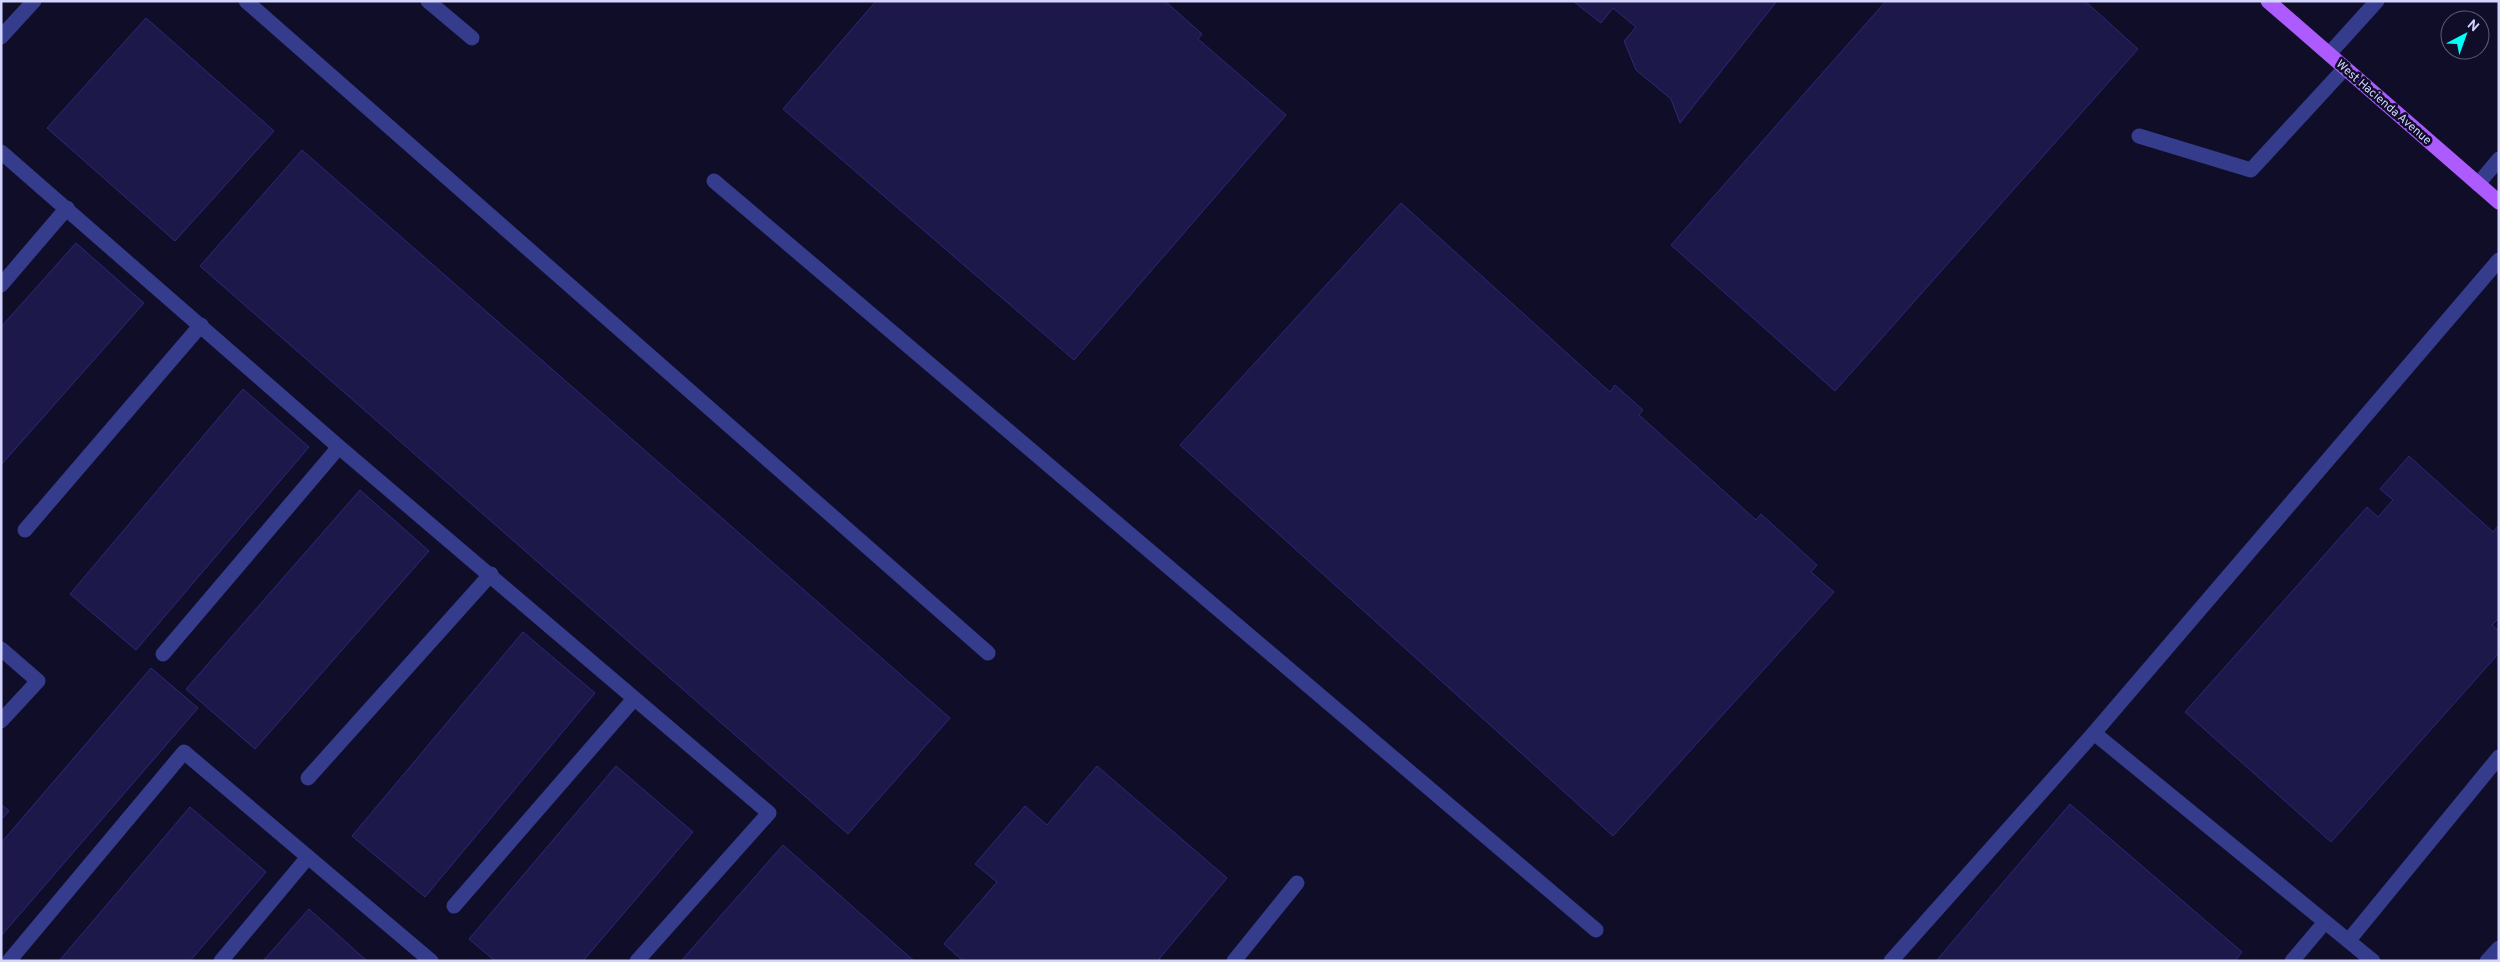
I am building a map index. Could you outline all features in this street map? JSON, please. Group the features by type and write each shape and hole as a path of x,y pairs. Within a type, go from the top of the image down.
{"main road":[{"name":"West Hacienda Avenue","path":"2268,1 2499,202"}],"street":[{"path":"1,37 34,1"},
{"path":"246,1 988,653"},
{"path":"428,1 472,38"},
{"path":"2329,54 2377,1"},
{"path":"2139,136 2251,170 2345,68"},
{"path":"1,152 339,447 491,574 633,700 769,813 637,961"},
{"path":"2478,184 2499,159"},
{"path":"714,181 1596,930"},
{"path":"1,284 67,208"},
{"path":"1891,961 2094,733 2499,260"},
{"path":"25,530 201,326"},
{"path":"163,654 339,447"},
{"path":"308,778 491,574"},
{"path":"1,649 38,681 1,721"},
{"path":"454,906 633,700"},
{"path":"2094,733 2373,961"},
{"path":"9,961 184,752 430,961"},
{"path":"2348,940 2499,757"},
{"path":"221,961 308,857"},
{"path":"1234,961 1297,884"},
{"path":"2292,961 2325,922"},
{"path":"2487,961 2499,948"}],"building":[{"path":"876,1 1165,1 1202,34 1198,39 1286,115 1074,360 783,109"},
{"path":"1573,1 1777,1 1680,123 1671,99 1636,70 1624,41 1636,27 1613,8 1601,23"},
{"path":"1886,1 2085,1 2138,49 1835,391 1671,245"},
{"path":"146,18 274,131 175,241 47,128"},
{"path":"302,150 950,718 848,834 200,266"},
{"path":"1401,203 1610,392 1615,385 1643,410 1639,415 1756,520 1761,514 1817,565 1811,572 1834,592 1613,836 1180,445"},
{"path":"76,243 144,303 1,465 1,327"},
{"path":"243,389 309,447 136,650 70,594"},
{"path":"2409,456 2493,532 2499,525 2499,618 2492,625 2499,631 2499,653 2331,842 2185,712 2367,507 2378,517 2393,500 2380,489"},
{"path":"360,490 429,551 255,749 186,689"},
{"path":"523,632 595,693 425,897 352,836"},
{"path":"151,668 198,708 1,936 1,843"},
{"path":"616,766 693,832 583,961 495,961 469,939"},
{"path":"1097,766 1227,878 1159,959 1162,961 963,961 944,944 997,882 975,864 1025,806 1047,825"},
{"path":"1,804 9,811 1,820"},
{"path":"2070,804 2242,952 2235,961 1936,961"},
{"path":"190,807 266,872 190,961 59,961"},
{"path":"783,845 914,961 681,961"},
{"path":"309,909 367,961 263,961"}]}
